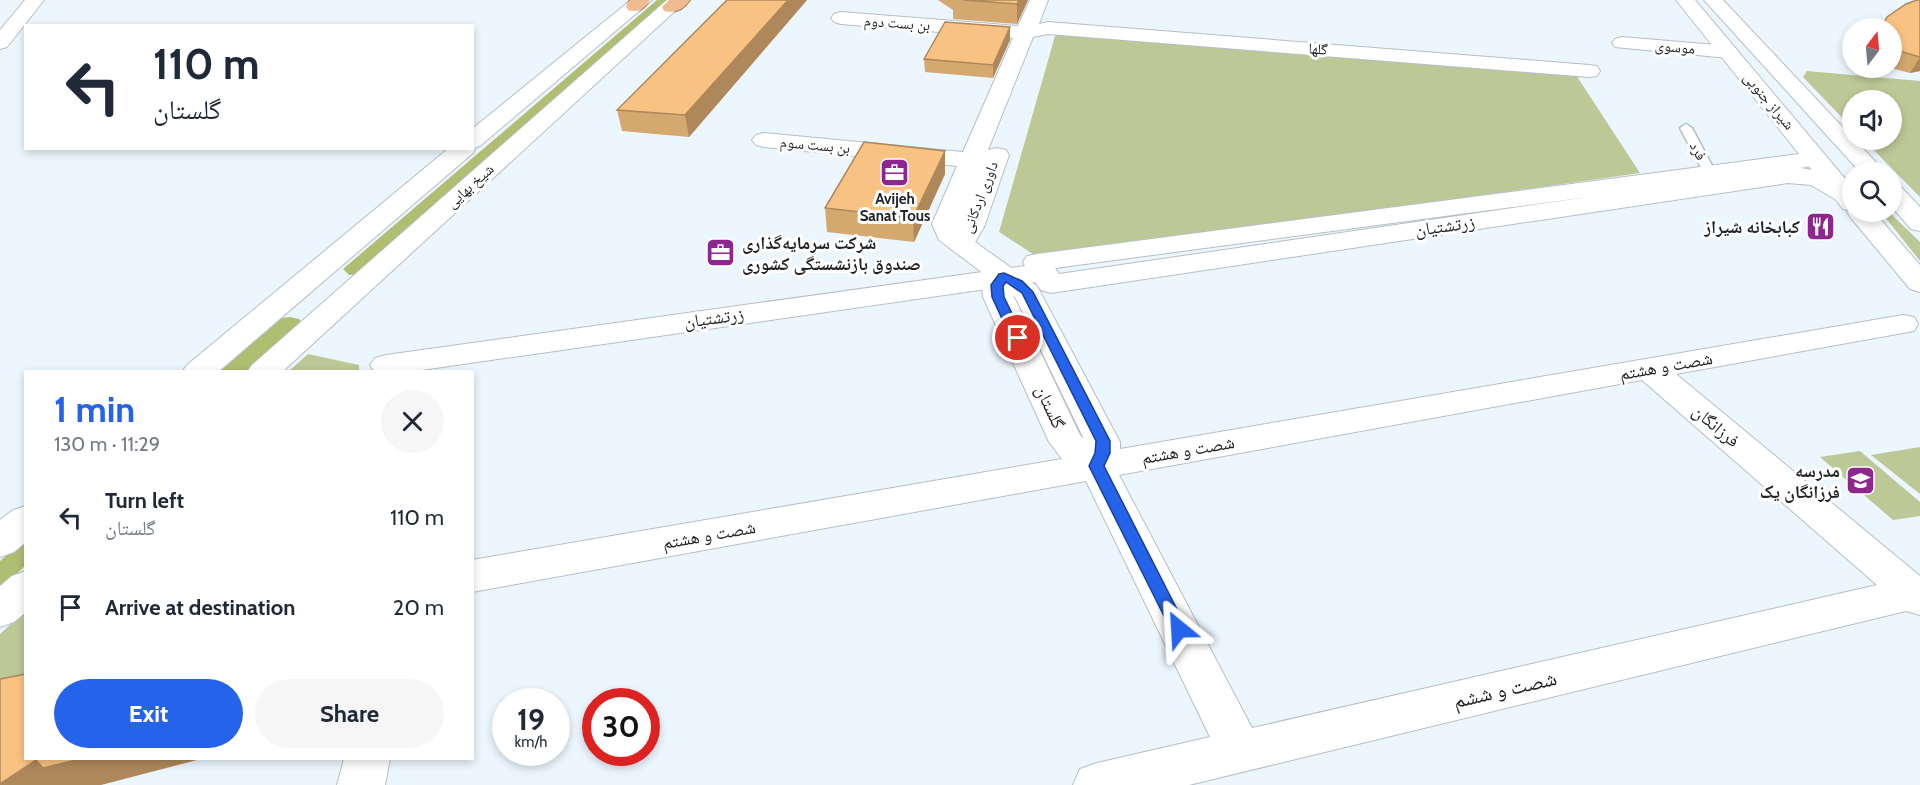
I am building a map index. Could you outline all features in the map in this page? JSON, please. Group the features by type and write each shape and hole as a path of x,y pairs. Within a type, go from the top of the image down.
{"street":[{"path":"0,15 13,0"},
{"path":"0,43 35,0"},
{"name":"داوری اردکانی","path":"1037,30 1039,0"},
{"name":"داوری اردکانی","path":"1004,276 960,244 949,234 945,224 984,160 1037,30 1060,0"},
{"name":"شیراز جنوبی","path":"1685,0 1842,191"},
{"name":"شیراز جنوبی","path":"1713,0 1865,162"},
{"name":"شیخ بهایی","path":"474,139 639,2"},
{"name":"شیخ بهایی","path":"265,370 677,2"},
{"name":"بن بست دوم","path":"841,18 1037,30"},
{"name":"گلها","path":"1037,30 1589,71"},
{"name":"موسوی","path":"1622,43 1728,52"},
{"name":"بن بست سوم","path":"764,140 984,160"},
{"name":"شیخ بهایی","path":"200,370 462,150"},
{"name":"زرتشتیان","path":"1815,159 1037,262 1051,284 1788,175 1822,179 1834,185 1842,193"},
{"path":"1902,203 1920,223"},
{"name":"شیراز جنوبی","path":"1868,222 1920,282"},
{"name":"زرتشتیان","path":"386,365 1043,272"},
{"name":"گلستان","path":"1004,276 997,285 998,297 1066,442 1079,455 1097,466 1240,751"},
{"path":"294,290 347,296"},
{"name":"شصت و هشتم","path":"474,576 1903,324"},
{"name":"فرزانگان","path":"1649,369 1916,596"},
{"path":"0,542 24,522"},
{"path":"0,610 24,589"},
{"name":"شصت و ششم","path":"1098,785 1916,596"},
{"path":"361,785 367,760"}],"lane":[{"name":"فرد","path":"1686,128 1710,173"}],"green space":[{"path":"657,0 667,0 362,274 349,275 343,269"},
{"path":"1066,33 1576,75 1640,173 1039,258 999,232 1055,36"},
{"path":"1807,71 1842,74 1842,78 1920,81 1920,197 1902,179 1902,162 1886,162 1874,150 1902,150 1902,90 1842,90 1842,118 1803,77"},
{"path":"1889,222 1899,222 1920,242 1920,261"},
{"path":"282,318 299,319 302,323 248,370 221,370"},
{"path":"308,354 359,365 359,370 290,370"},
{"path":"1920,447 1920,494 1871,455"},
{"path":"1860,451 1920,502 1920,516 1893,520 1820,457"},
{"path":"24,540 24,567 0,589 0,561"},
{"path":"24,612 24,675 0,696 0,634"}],"building":[{"path":"727,0 788,0 685,115 617,110"},
{"path":"963,0 1019,0 1017,4"},
{"path":"1920,0 1920,57 1902,52 1902,18 1886,18 1906,4"},
{"path":"945,22 1010,27 993,65 924,59"},
{"path":"864,142 945,151 913,218 825,208"},
{"path":"24,674 24,760 36,760 0,784 0,679"},
{"path":"36,760 76,760 43,768"}],"place":[{"name":"Avijeh Sanat Tous","path":"895,172"},
{"name":"کبابخانه شیراز","path":"1821,227"},
{"name":"شرکت سرمایه‌گذاری صندوق بازنشستگی کشوری","path":"721,253"},
{"name":"مدرسه فرزانگان یک","path":"1861,481"}],"route":[{"path":"1018,338 998,297 997,285 1004,276 1018,283 1027,292 1103,441 1102,453 1097,466 1179,629"}]}
